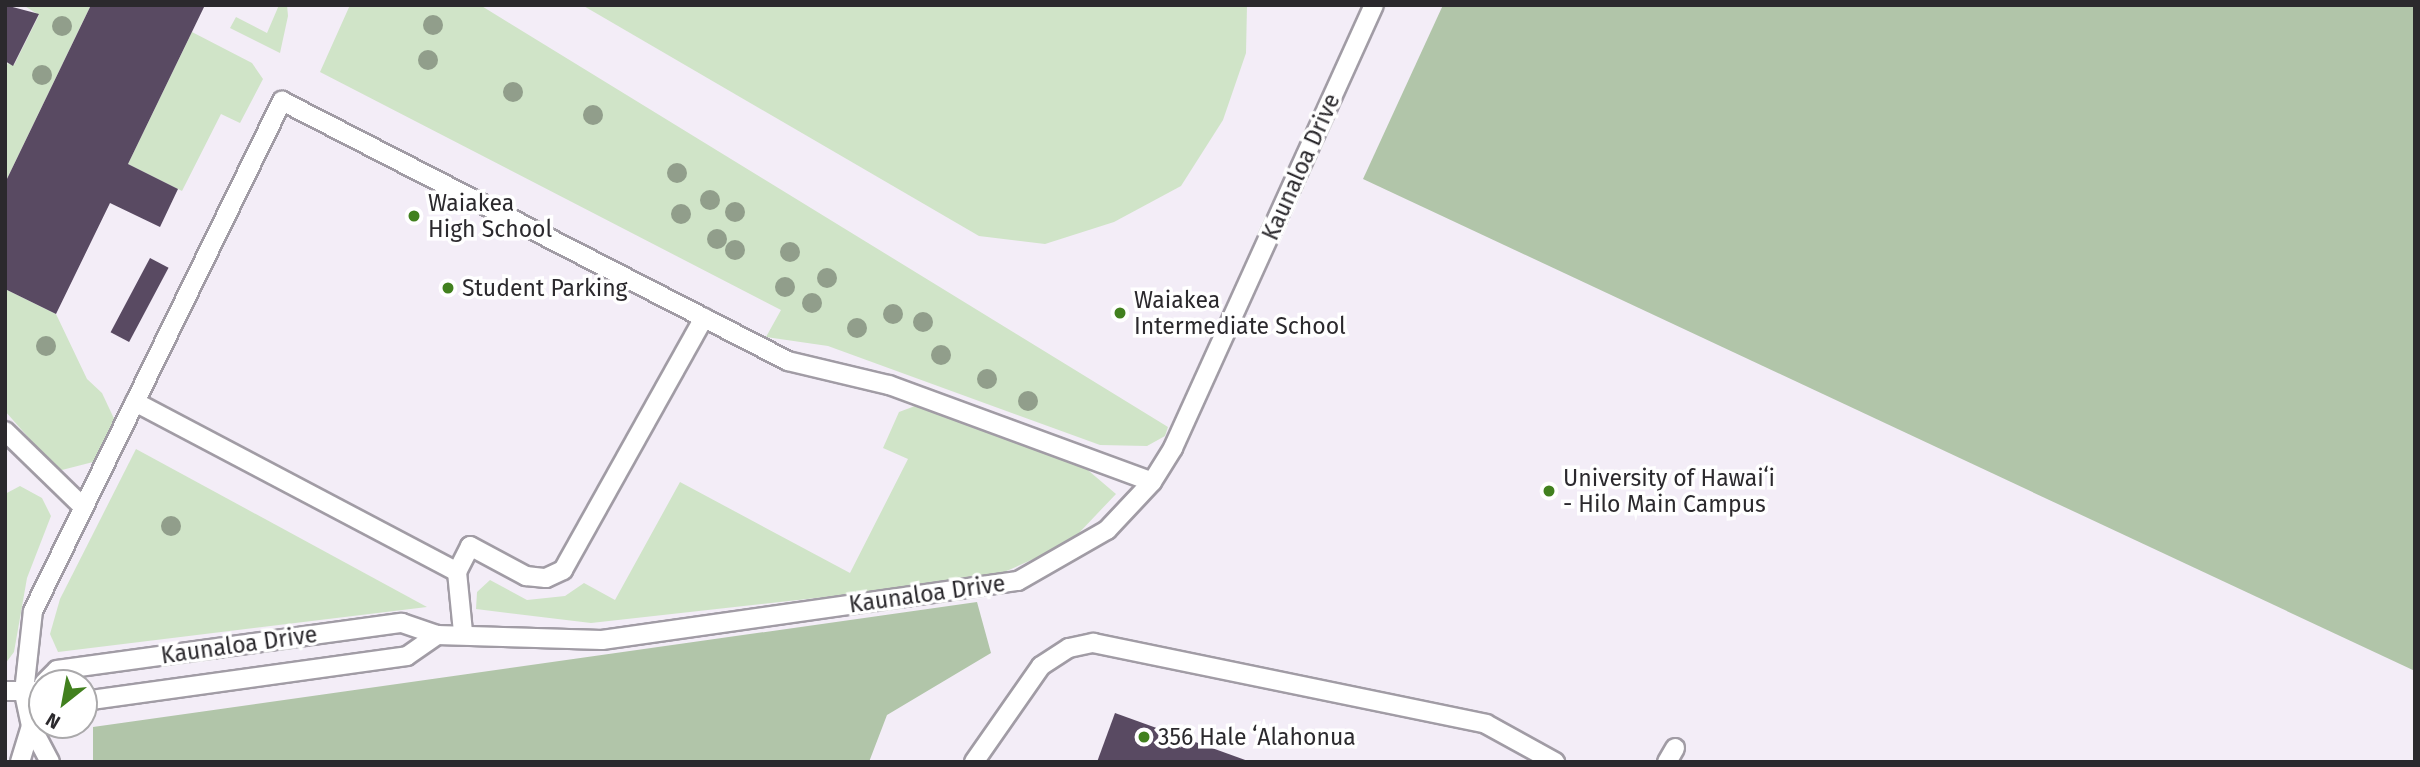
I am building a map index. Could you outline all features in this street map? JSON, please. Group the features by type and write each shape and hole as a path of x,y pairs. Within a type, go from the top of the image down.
{"lane":[{"name":"Kaunaloa Drive","path":"64,669 402,623 437,635 463,632 602,640 1018,581 1108,530 1152,482 1173,448 1374,5"},
{"path":"37,669 33,611 282,101 788,361 889,385 1152,482"},
{"path":"463,632 457,572 470,546 535,578 555,574 570,562 705,318"},
{"path":"135,402 457,572"},
{"path":"5,431 82,506"},
{"name":"Kaunaloa Drive","path":"98,699 407,656 437,635"},
{"path":"974,762 1041,666 1061,651 1093,643 1486,724 1555,762"},
{"path":"5,691 28,690"},
{"path":"20,762 28,738"},
{"path":"38,739 50,762"}],"green space":[{"path":"23,5 90,7 5,183 5,68 8,63 14,65 39,15"},
{"path":"279,5 287,5 288,16 280,53 230,28 236,17 267,33"},
{"path":"350,5 480,5 1168,427 1165,436 1147,446 1100,445 828,346 766,337 781,310 320,72"},
{"path":"582,5 1247,5 1246,53 1223,120 1181,186 1114,222 1045,244 979,236"},
{"path":"1443,5 2415,5 2415,671 1363,179"},
{"path":"192,32 252,63 263,79 240,123 221,114 182,191 128,164"},
{"path":"5,289 56,314 87,379 102,393 117,425 97,461 58,471 5,411"},
{"path":"923,403 1076,460 1116,494 1077,535 1038,557 1002,573 951,583 591,623 476,609 477,592 490,580 527,600 565,596 584,583 615,600 680,482 850,573 908,459 883,448 899,412"},
{"path":"136,449 427,607 58,652 50,634 60,599"},
{"path":"20,486 42,498 51,516 27,578 14,652 5,664 5,494"},
{"path":"977,602 991,653 887,715 869,762 93,762 93,739 98,739 98,726"}],"building":[{"path":"5,5 39,14 13,66 5,61"},
{"path":"91,5 205,5 128,164 178,189 160,227 110,203 56,314 5,289 5,183"},
{"path":"150,258 169,268 129,342 111,332"},
{"name":"356 Hale ʻAlahonua","path":"1115,713 1248,761 1248,762 1097,762"}],"place":[{"name":"Waiakea High School","path":"414,216"},
{"name":"Student Parking","path":"448,288"},
{"name":"Waiakea Intermediate School","path":"1120,313"},
{"name":"University of Hawaiʻi - Hilo Main Campus","path":"1549,491"},
{"name":"356 Hale ʻAlahonua","path":"1144,737"}]}
